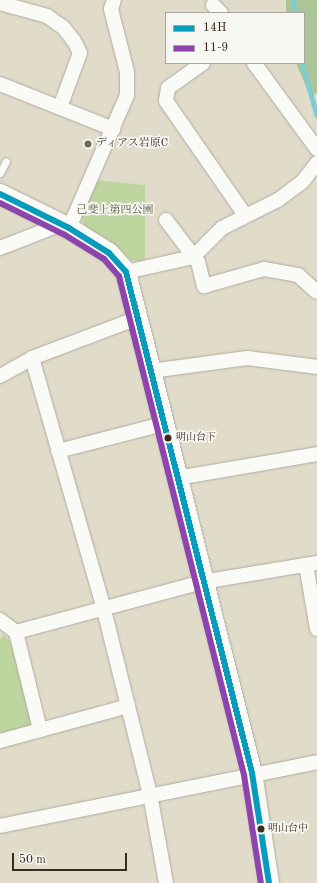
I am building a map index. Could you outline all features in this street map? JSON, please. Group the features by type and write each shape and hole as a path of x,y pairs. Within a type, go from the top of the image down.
{"street":[{"path":"0,248 63,224 113,129 127,95 127,83 111,9 114,0"},
{"path":"0,3 47,16 63,27 74,40 80,53 60,107"},
{"path":"202,64 168,88 166,101 245,215"},
{"path":"255,64 317,149"},
{"path":"0,84 113,129"},
{"path":"126,272 193,257 222,228 245,215 278,200 315,171"},
{"path":"0,194 63,224 110,253 126,272 202,582 252,773 270,883"},
{"path":"166,220 193,257 204,286 264,269 298,275 317,292"},
{"path":"0,376 32,358 138,318"},
{"path":"32,358 103,606 150,794 166,883"},
{"path":"151,371 247,358 317,367"},
{"path":"58,450 163,424"},
{"path":"177,478 317,454"},
{"path":"16,632 103,606 202,582 311,564 317,629"},
{"path":"0,620 16,632 40,730"},
{"path":"0,741 128,706"},
{"path":"0,826 252,773 317,762"}],"lane":[{"path":"0,173 6,161"}],"green space":[{"path":"286,0 317,0 317,92 314,95 310,96 296,64 305,64 305,12 286,12"},
{"name":"己斐上第四公園","path":"95,180 145,185 145,262 131,260 86,228 80,215"},
{"path":"4,635 13,644 34,721 28,728 0,735 0,639"}],"waterway":[{"path":"294,0 294,12"},
{"path":"302,64 317,115"}],"transit line":[{"name":"14H","path":"0,194 69,228 109,253 126,272 252,773 269,883"},
{"name":"11-9","path":"0,203 65,235 104,259 119,276 244,775 261,883"}],"place":[{"name":"ディアス岩原C","path":"88,144"},
{"name":"明山台下","path":"168,438"},
{"name":"明山台中","path":"261,829"}]}
